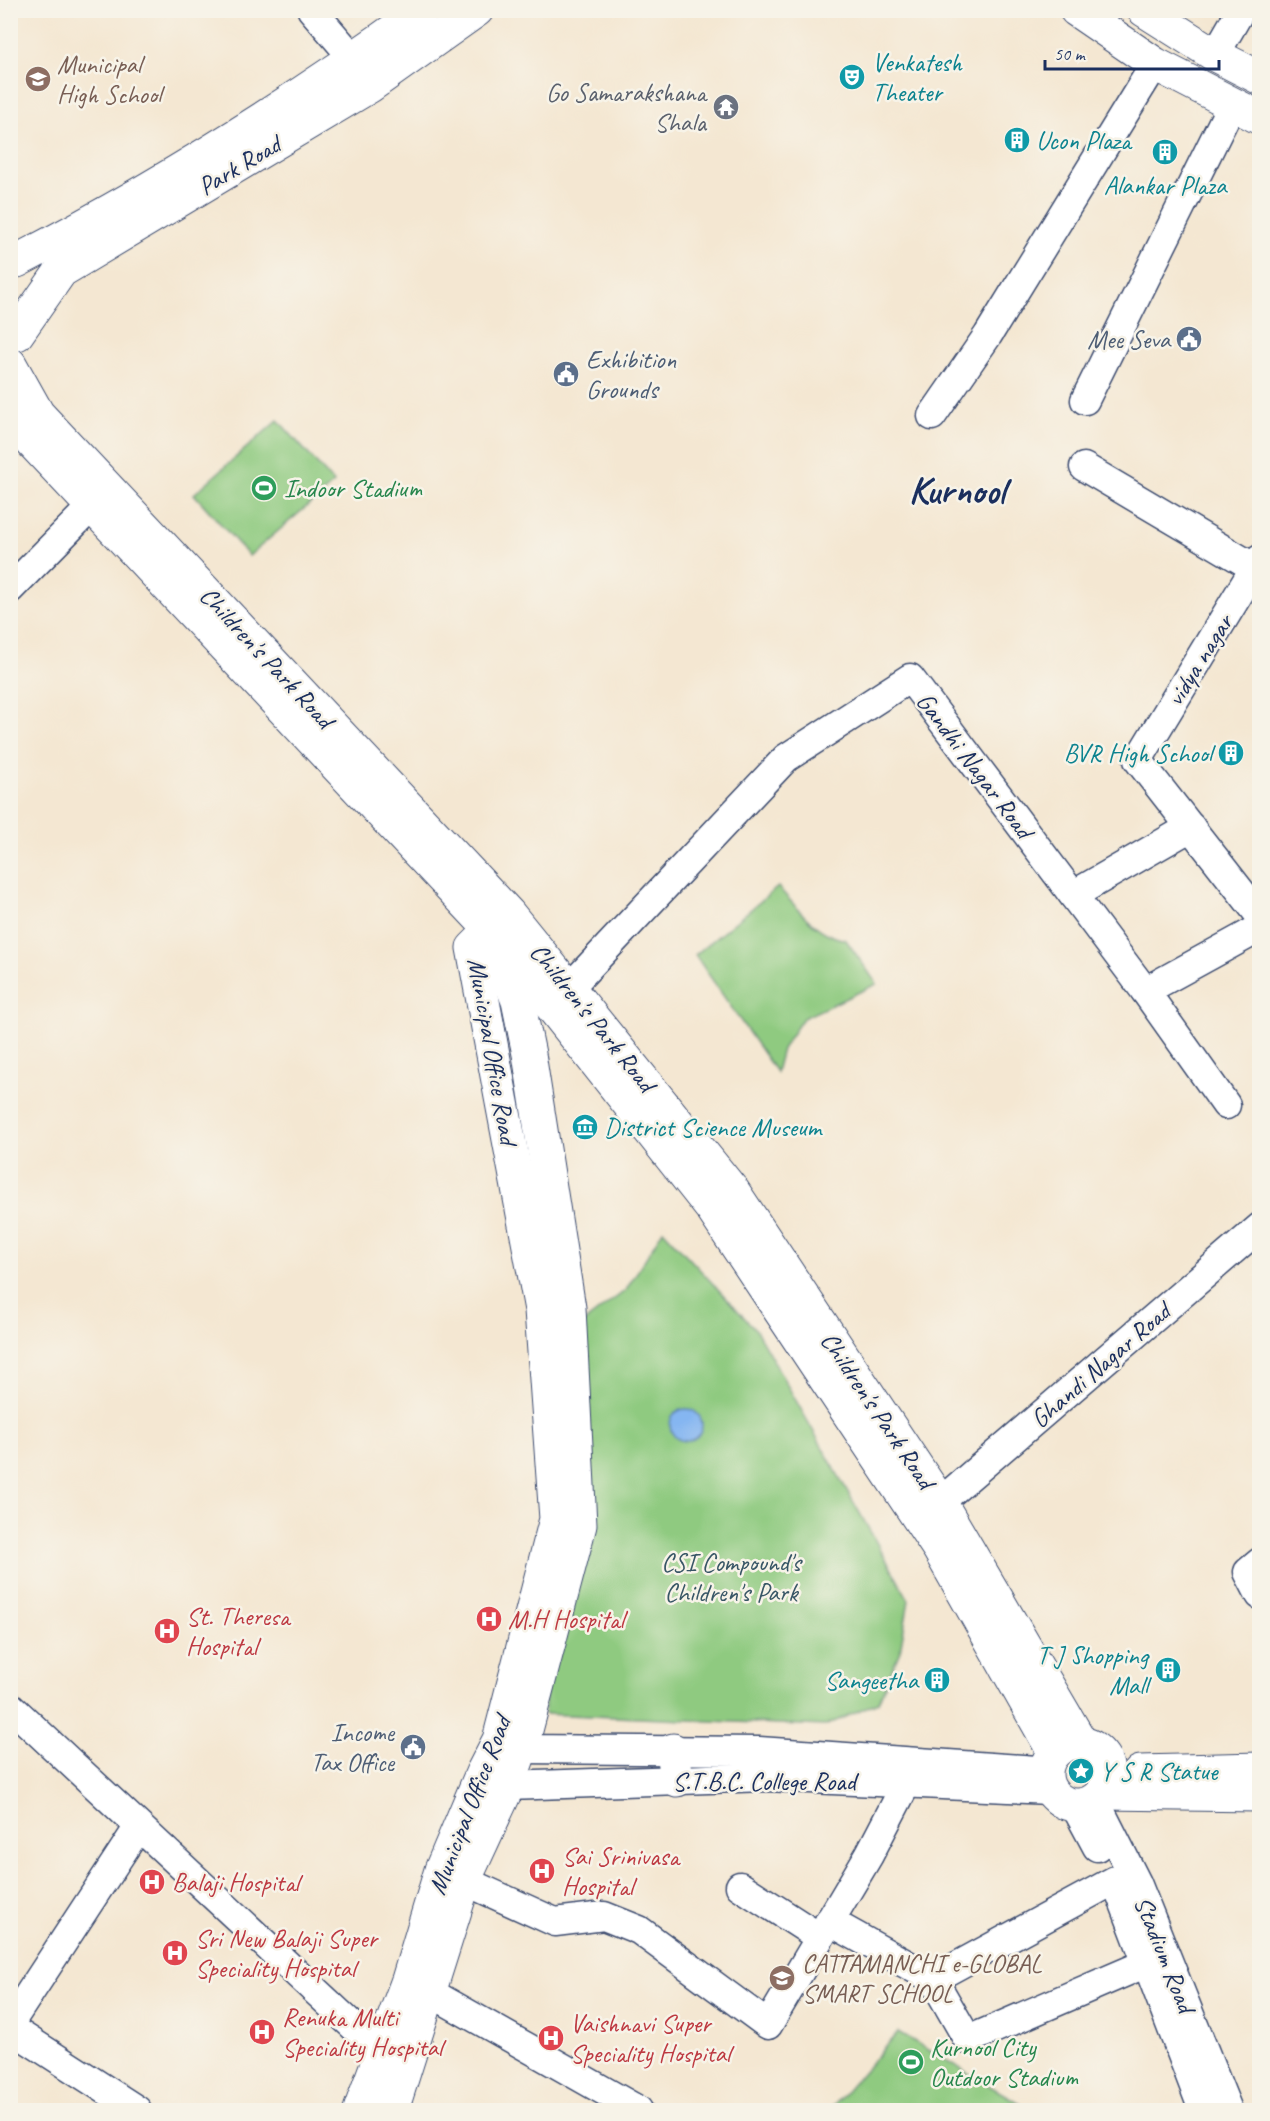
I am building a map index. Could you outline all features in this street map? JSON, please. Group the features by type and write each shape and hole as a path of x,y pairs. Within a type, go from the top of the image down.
{"main road":[{"name":"Park Road","path":"14,258 117,209 354,59 422,10"},
{"name":"Park Road","path":"13,346 61,271 370,86 477,10"},
{"path":"1076,10 1155,64 1246,111"},
{"path":"1144,10 1215,55 1260,78"},
{"path":"13,346 27,317 30,298 27,278 14,258"},
{"name":"Children's Park Road","path":"13,346 38,414 500,921 712,1209 939,1549 1077,1779"},
{"name":"Children's Park Road","path":"10,419 91,507 500,921 570,987 733,1191 940,1502 1077,1779"},
{"name":"Municipal Office Road","path":"392,2110 419,1987 453,1875 510,1744 580,1525 568,1308 529,1054 500,921"},
{"name":"S.T.B.C. College Road","path":"1077,1779 1260,1769"},
{"name":"S.T.B.C. College Road","path":"1077,1779 1260,1796"},
{"name":"Municipal Office Road","path":"360,2110 381,2052 419,1987"}],"street":[{"path":"312,10 354,59"},
{"path":"1215,55 1241,10"},
{"path":"932,416 988,335 1155,64"},
{"path":"1085,400 1246,111"},
{"path":"1084,467 1258,566"},
{"path":"10,589 91,507"},
{"name":"vidya nagar","path":"1191,827 1138,760 1258,566"},
{"name":"Gandhi Nagar Road","path":"570,987 786,758 910,678 1145,991 1226,1105"},
{"path":"1073,895 1191,827 1260,916"},
{"path":"1145,991 1260,928"},
{"name":"Ghandi Nagar Road","path":"940,1502 1260,1227"},
{"path":"1260,1562 1248,1572 1260,1595"},
{"path":"10,1706 138,1828 381,2052"},
{"path":"510,1744 675,1765 759,1751 1077,1779"},
{"name":"S.T.B.C. College Road","path":"495,1780 675,1765 766,1777 906,1784 1077,1779"},
{"name":"Stadium Road","path":"1077,1779 1203,2110"},
{"name":"Stadium Road","path":"1077,1779 1137,1883 1228,2110"},
{"path":"453,1875 555,1922 604,1916 639,1930 768,2025 869,1855 906,1784"},
{"path":"137,2110 13,2016 138,1828"},
{"path":"933,1979 1115,1880"},
{"path":"740,1886 824,1929 933,1979 968,2040 1146,1963"},
{"path":"419,1987 638,2110"}],"green space":[{"name":"Indoor Stadium","path":"278,420 334,483 249,556 194,494"},
{"path":"778,887 816,927 825,933 846,940 877,984 803,1018 782,1049 776,1072 695,955"},
{"name":"CSI Compound's Children's Park","path":"663,1230 756,1330 909,1600 900,1651 878,1702 825,1726 544,1714 578,1327 626,1290"},
{"name":"Kurnool City Outdoor Stadium","path":"898,2032 1031,2110 830,2110"}],"water":[{"path":"686,1409 697,1414 702,1425 697,1436 686,1441 675,1436 670,1425 675,1414"}],"place":[{"name":"Venkatesh Theater","path":"852,77"},
{"name":"Municipal High School","path":"38,79"},
{"name":"Go Samarakshana Shala","path":"726,107"},
{"name":"Ucon Plaza","path":"1017,140"},
{"name":"Alankar Plaza","path":"1165,152"},
{"name":"Mee Seva","path":"1189,339"},
{"name":"Exhibition Grounds","path":"566,374"},
{"name":"Indoor Stadium","path":"264,488"},
{"name":"BVR High School","path":"1231,753"},
{"name":"District Science Museum","path":"585,1127"},
{"name":"M.H Hospital","path":"489,1619"},
{"name":"St. Theresa Hospital","path":"167,1631"},
{"name":"T J Shopping Mall","path":"1168,1670"},
{"name":"Sangeetha","path":"937,1680"},
{"name":"Income Tax Office","path":"413,1747"},
{"name":"Y S R Statue","path":"1081,1771"},
{"name":"Sai Srinivasa Hospital","path":"542,1871"},
{"name":"Balaji Hospital","path":"152,1882"},
{"name":"Sri New Balaji Super Speciality Hospital","path":"175,1953"},
{"name":"CATTAMANCHI e-GLOBAL SMART SCHOOL","path":"782,1978"},
{"name":"Renuka Multi Speciality Hospital","path":"262,2032"},
{"name":"Vaishnavi Super Speciality Hospital","path":"551,2038"},
{"name":"Kurnool City Outdoor Stadium","path":"911,2062"}],"district":[{"name":"Kurnool","path":"957,490"}]}
